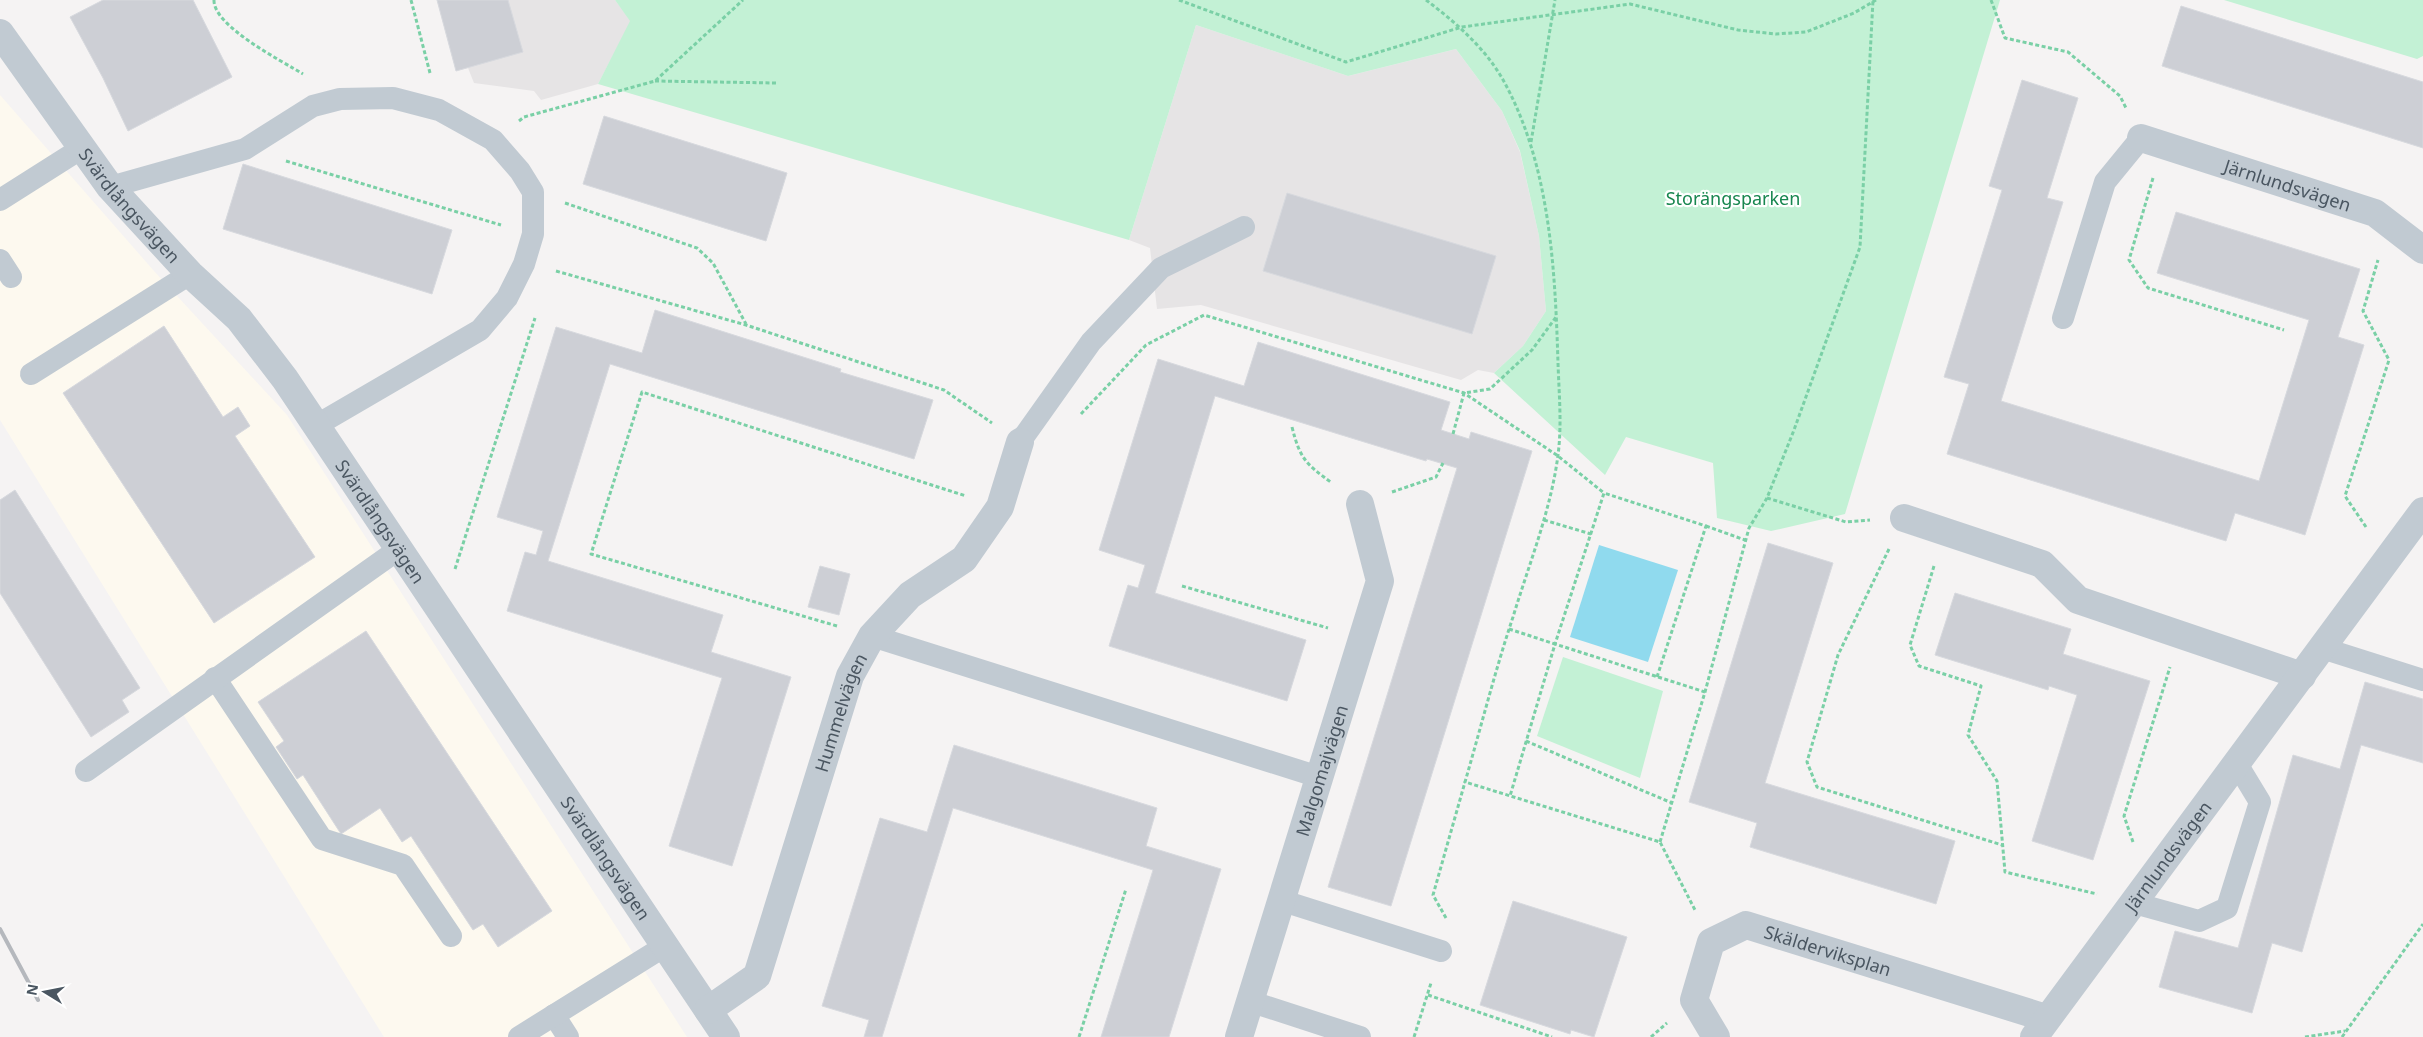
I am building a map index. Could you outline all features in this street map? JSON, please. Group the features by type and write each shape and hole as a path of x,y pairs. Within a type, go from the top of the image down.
{"street":[{"name":"Svärdlångsvägen","path":"0,33 110,187 190,274 239,319 317,425 726,1037"},
{"name":"Järnlundsvägen","path":"2152,141 2375,213 2423,250"},
{"name":"Hummelvägen","path":"708,1010 757,976 850,676 872,636 910,595 964,560 1000,507 1020,442"},
{"name":"Malgomajvägen","path":"1239,1037 1380,581 1360,504"},
{"name":"Järnlundsvägen","path":"2040,1028 2423,511"},
{"path":"1904,518 2042,564 2078,600 2302,676"},
{"name":"Skälderviksplan","path":"1711,942 1746,925 2040,1028"},
{"path":"1711,942 1694,1000 1716,1037"}],"lane":[{"path":"110,187 245,149 313,106 340,99 393,98 439,110 493,140 520,171 533,192 533,234 524,264 507,298 480,330 317,425"},
{"path":"2063,318 2105,182 2152,141"},
{"path":"0,200 82,148"},
{"path":"1020,442 1092,342 1161,268 1244,227"},
{"path":"31,374 190,274"},
{"path":"86,771 214,678 399,549"},
{"path":"872,636 1319,777"},
{"path":"2322,648 2423,680"},
{"path":"214,678 322,839 403,866 451,936"},
{"path":"2141,893 2199,921 2227,908 2260,802 2237,764"},
{"path":"1280,900 1442,951"},
{"path":"519,1037 665,946"},
{"path":"1249,1001 1360,1037"},
{"path":"554,1015 568,1037"}],"path":[{"path":"214,0 214,6 229,27 340,99"},
{"path":"411,0 439,110"},
{"path":"655,81 743,0"},
{"path":"1179,0 1346,62 1462,27 1630,4 1738,30 1776,34 1806,32 1854,13 1874,1"},
{"path":"1414,1037 1450,924 1433,895 1509,629 1544,520 1558,456 1560,425 1557,316 1549,227 1531,144 1501,77 1462,27 1426,0"},
{"path":"1531,144 1555,0"},
{"path":"1991,0 2005,38 2068,52 2120,96 2152,141 2129,260 2148,288 2284,330"},
{"path":"1711,942 1660,842 1705,692 1749,528 1767,498 1794,430 1860,247 1864,138 1874,1"},
{"path":"493,140 524,117 655,81 776,83"},
{"path":"245,149 533,234"},
{"path":"533,192 697,248 713,263 746,325"},
{"path":"2388,558 2345,496 2389,360 2363,311 2389,224"},
{"path":"1453,434 1464,393 1490,389 1532,350 1557,316"},
{"path":"442,612 535,317"},
{"path":"872,636 591,554 642,392 1000,507"},
{"path":"1292,427 1298,450 1309,466"},
{"path":"1558,456 1604,493 1745,540"},
{"path":"1360,504 1436,477 1443,463"},
{"path":"1510,796 1555,644 1604,493"},
{"path":"1767,498 1846,522 1904,518 1838,655 1806,762 1817,787 2002,845"},
{"path":"1544,520 1591,534"},
{"path":"1657,677 1706,526"},
{"path":"1944,531 1910,645 1918,666 1981,686 1968,735 1997,781 2004,872 2141,893 2124,816 2180,635"},
{"path":"1182,586 1362,638"},
{"path":"1509,629 1705,692"},
{"path":"1526,742 1672,802"},
{"path":"1465,782 1660,842"},
{"path":"1079,1037 1126,889"},
{"path":"2342,1037 2423,924"},
{"path":"1428,995 1552,1037"},
{"path":"2305,1037 2346,1031"}],"shaded area":[{"path":"437,0 615,0 631,21 598,84 541,100 534,91 474,83 468,68 456,71"},
{"path":"1196,25 1348,76 1456,49 1502,111 1520,152 1539,236 1546,311 1523,346 1494,373 1478,370 1461,380 1201,305 1157,309 1150,248 1129,240"},
{"path":"0,95 154,271 287,415 687,1037 384,1037 0,420"}],"green space":[{"name":"Storängsparken","path":"615,0 2000,0 1845,514 1771,531 1717,518 1713,463 1626,437 1605,475 1494,373 1523,346 1546,311 1539,236 1520,151 1502,111 1456,49 1348,76 1196,25 1129,240 598,84 630,21"},
{"path":"2224,0 2423,0 2423,56 2417,59"},
{"path":"1563,657 1663,691 1640,778 1537,736"}],"water":[{"path":"1599,545 1678,570 1648,662 1570,637"}],"building":[{"path":"103,0 193,0 232,77 128,131 103,78 70,17"},
{"path":"437,0 508,0 523,52 456,71"},
{"path":"2181,6 2423,82 2423,148 2162,66"},
{"path":"2022,80 2078,98 2047,198 2063,202 2001,401 2259,481 2309,320 2157,273 2176,212 2360,269 2338,337 2364,345 2305,535 2235,513 2226,541 1947,454 1969,384 1944,377 2002,190 1989,186"},
{"path":"604,116 787,173 766,241 583,184"},
{"path":"243,164 452,230 432,294 223,229"},
{"path":"1287,193 1496,256 1472,334 1263,271"},
{"path":"655,310 841,369 840,372 933,400 914,459 610,364 548,561 723,615 711,652 791,677 732,866 669,846 722,678 507,611 525,552 536,555 543,531 497,517 556,327 642,353"},
{"path":"164,326 223,417 238,407 250,426 235,436 315,557 214,623 63,393"},
{"path":"1258,342 1450,402 1441,430 1469,439 1471,432 1532,451 1391,906 1328,887 1457,468 1427,459 1426,461 1215,396 1155,593 1306,640 1287,701 1109,646 1128,585 1138,588 1145,565 1099,550 1158,359 1244,386"},
{"path":"15,490 140,688 122,700 129,712 91,737 0,593 0,500"},
{"path":"1768,543 1833,563 1765,783 1955,841 1936,904 1750,847 1757,823 1689,802"},
{"path":"820,566 850,574 839,615 808,607"},
{"path":"1955,593 2071,629 2063,654 2150,681 2093,860 2032,841 2077,695 2049,686 2048,690 1935,655"},
{"path":"366,631 552,911 498,947 483,924 473,930 411,836 402,842 380,808 341,834 303,775 297,779 276,747 284,741 258,702"},
{"path":"2365,682 2423,699 2423,763 2361,745 2302,952 2272,943 2252,1013 2159,987 2175,931 2238,948 2293,755 2340,769"},
{"path":"954,745 1157,808 1146,846 1221,869 1169,1037 1101,1037 1153,870 953,808 882,1037 864,1037 869,1020 822,1006 880,818 927,832"},
{"path":"1513,901 1627,937 1594,1037 1571,1030 1570,1034 1480,1005"}],"railway":[{"path":"0,929 38,1000"}]}
